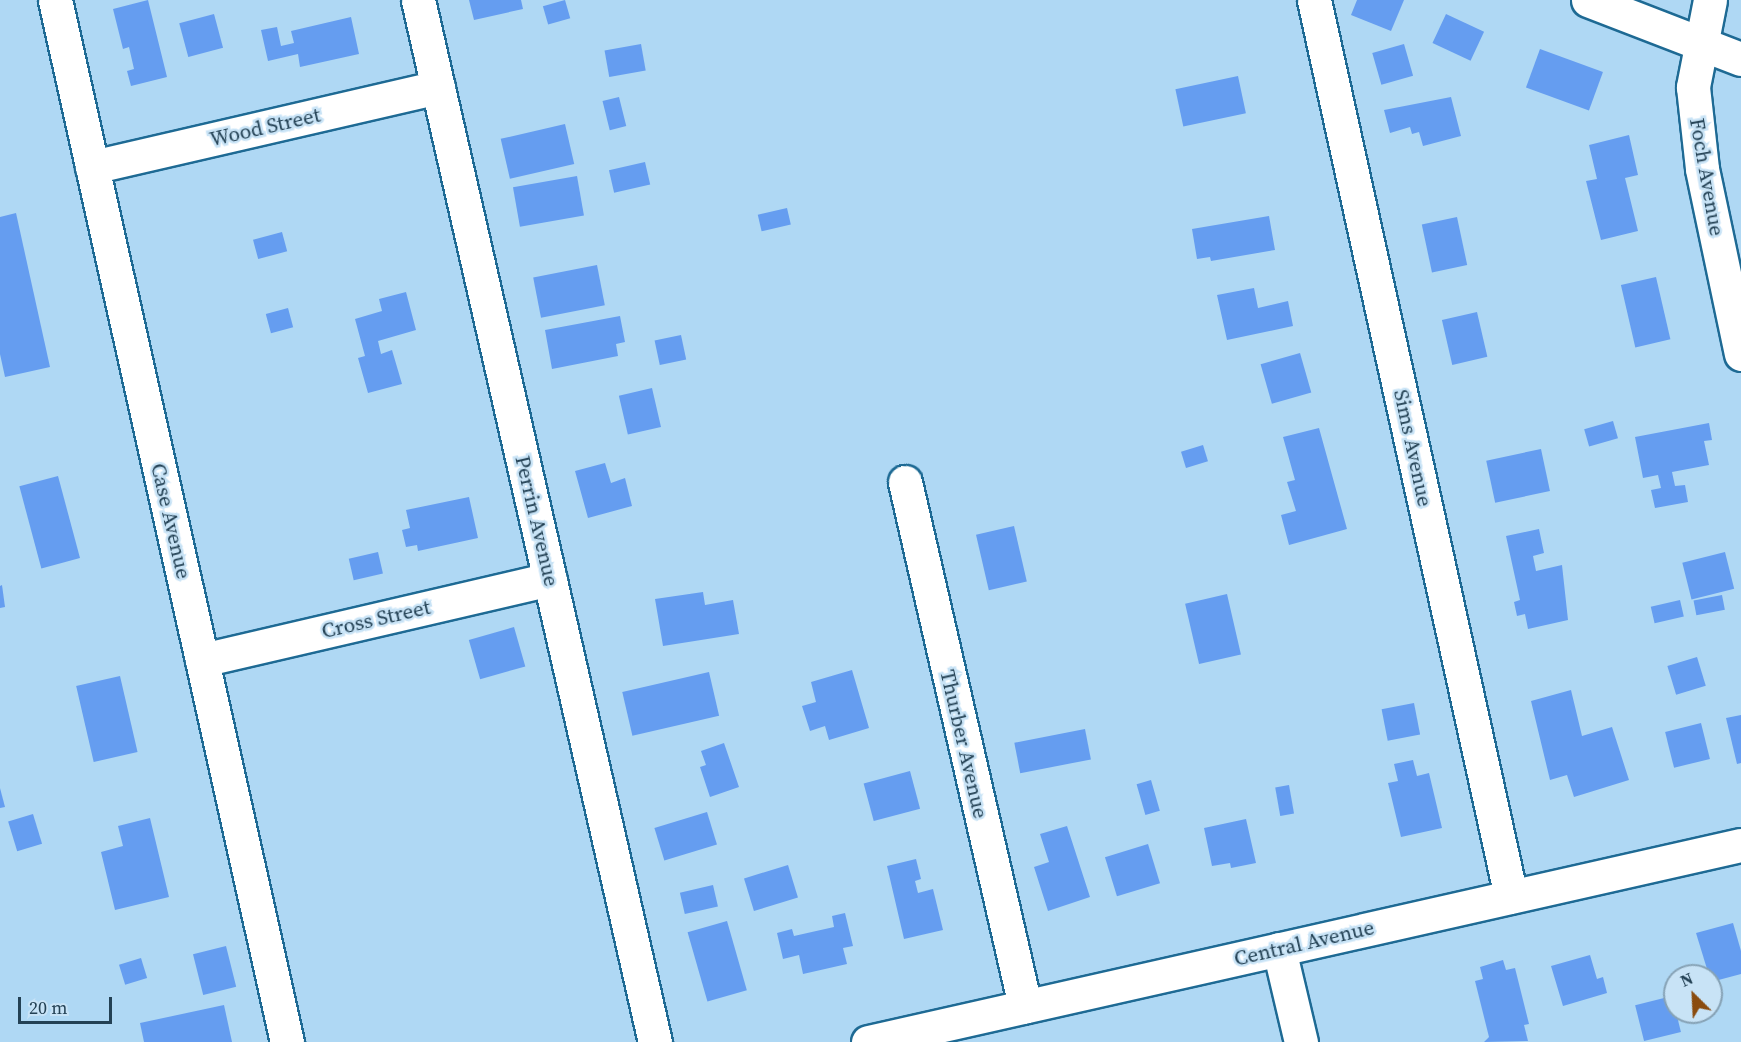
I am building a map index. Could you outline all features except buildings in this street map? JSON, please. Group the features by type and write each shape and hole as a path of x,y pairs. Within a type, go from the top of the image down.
{"street":[{"name":"Case Avenue","path":"56,0 287,1042"},
{"name":"Perrin Avenue","path":"418,0 655,1042"},
{"name":"Sims Avenue","path":"1314,0 1511,897"},
{"path":"1588,0 1741,59"},
{"name":"Foch Avenue","path":"1710,0 1693,87 1702,169 1741,354"},
{"name":"Wood Street","path":"92,166 438,87"},
{"name":"Thurber Avenue","path":"905,482 1025,1006"},
{"name":"Cross Street","path":"202,660 550,579"},
{"name":"Central Avenue","path":"888,1040 1025,1006 1741,845"},
{"path":"1279,949 1301,1042"}]}
